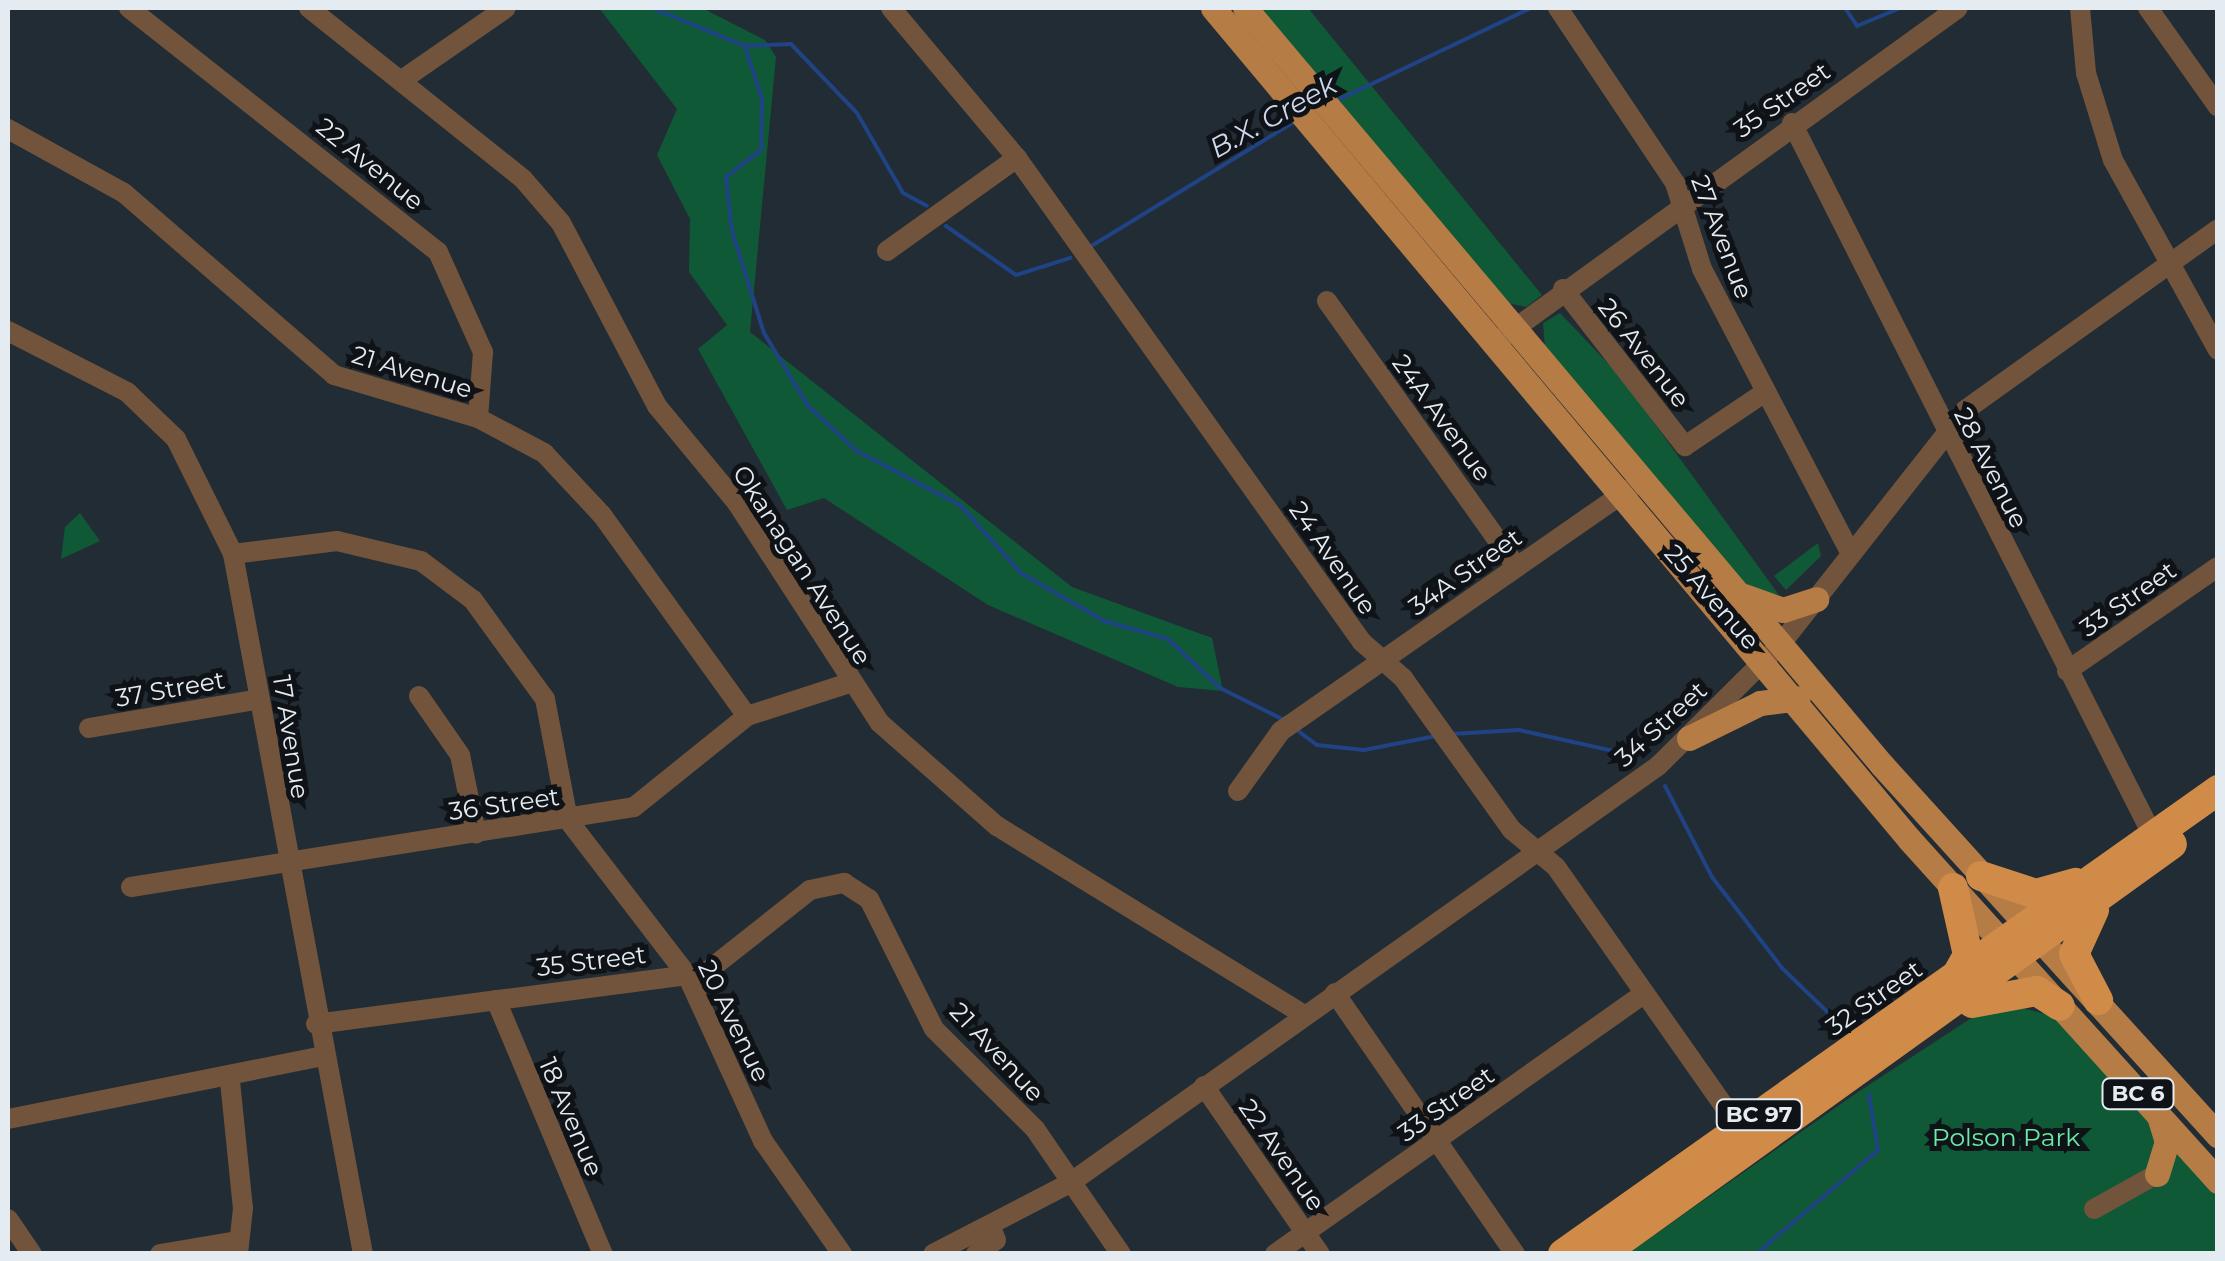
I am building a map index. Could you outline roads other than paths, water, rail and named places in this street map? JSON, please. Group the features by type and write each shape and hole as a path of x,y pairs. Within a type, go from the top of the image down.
{"highway":[{"name":"32 Street","path":"2098,886 2152,834 2218,790"},
{"name":"32 Street","path":"1602,1254 1950,1010 2023,943 2098,886 2218,811"},
{"path":"1981,876 2036,894 2098,886 2074,954 2098,1000"},
{"path":"1953,888 1968,954 1956,977"},
{"name":"32 Street","path":"1563,1254 1956,977 2023,943"},
{"path":"1950,1010 2037,991 2060,1006"}],"main road":[{"name":"25 Avenue","path":"1214,8 1302,94 1772,652 1981,876 2060,1006 2160,1120 2214,1167"},
{"name":"25 Avenue","path":"1246,8 1302,94"},
{"name":"25 Avenue","path":"1631,488 1735,592 1798,698 1953,888 2098,1000 2212,1123"},
{"path":"1735,592 1765,608 1816,599"},
{"path":"1690,738 1736,712 1798,698"},
{"path":"2112,1064 2214,1167"},
{"path":"2157,1174 2167,1142 2160,1120"},
{"path":"2157,1174 2181,1166 2214,1167"}],"street":[{"name":"22 Avenue","path":"129,8 438,252 484,352 478,418"},
{"name":"Okanagan Avenue","path":"308,8 523,179 561,223 657,406 737,503 849,683 880,723 997,826 1304,1014"},
{"path":"402,80 506,8"},
{"name":"24 Avenue","path":"891,8 1017,158 1381,661 1538,853 1740,1129"},
{"name":"27 Avenue","path":"1558,8 1659,154 1682,206 1702,269 1849,550"},
{"name":"35 Street","path":"1504,336 1792,123 1958,8"},
{"path":"2080,8 2098,118 2218,350"},
{"path":"2148,8 2218,108"},
{"name":"28 Avenue","path":"1792,123 1944,431 2152,834"},
{"name":"21 Avenue","path":"8,129 124,193 334,374 478,418 544,453 602,515 747,716"},
{"path":"887,251 1017,158"},
{"name":"34 Street","path":"932,1254 1070,1182 1651,771 1690,738 1772,652 1944,431 2218,229"},
{"name":"26 Avenue","path":"1562,290 1685,446 1764,393"},
{"name":"24A Avenue","path":"1327,301 1516,566"},
{"name":"17 Avenue","path":"8,332 127,392 176,439 232,554 260,699 284,865 363,1254"},
{"name":"34A Street","path":"1238,791 1280,731 1631,488"},
{"path":"232,554 295,539 337,541 450,576 545,699 568,820"},
{"name":"33 Street","path":"2068,671 2218,567"},
{"name":"36 Street","path":"130,887 634,807 747,716 849,683"},
{"path":"419,696 460,756 476,833"},
{"name":"37 Street","path":"89,728 260,699"},
{"name":"20 Avenue","path":"568,820 687,975 763,1141 842,1254"},
{"name":"21 Avenue","path":"844,883 868,899 934,1029 1035,1129 1121,1254"},
{"name":"35 Street","path":"316,1024 687,975 734,958 810,890 844,883"},
{"path":"1334,993 1515,1254"},
{"name":"33 Street","path":"1275,1254 1644,994"},
{"name":"18 Avenue","path":"496,1000 603,1254"},
{"path":"8,1118 230,1081 322,1056"},
{"path":"160,1254 237,1248 243,1208 230,1081"},
{"name":"22 Avenue","path":"1204,1086 1320,1254"},
{"path":"2094,1209 2157,1174"},
{"path":"8,1219 32,1254"},
{"path":"976,1254 996,1240 990,1225"}],"waterway":[{"path":"652,8 745,46"},
{"name":"B.X. Creek","path":"1338,100 1531,8"},
{"name":"B.X. Creek","path":"1845,8 1857,26 1900,8"},
{"name":"B.X. Creek","path":"745,46 791,44 857,113 903,193 927,206"},
{"path":"745,46 762,99 761,150 726,177 732,231 764,333 808,406 857,451 960,505 1021,573 1104,621 1168,639 1220,688 1286,721"},
{"name":"B.X. Creek","path":"1093,245 1294,122"},
{"name":"B.X. Creek","path":"946,226 1016,275 1070,258"},
{"path":"1297,730 1317,745 1364,750 1436,736"},
{"path":"1450,734 1519,730 1632,755"},
{"path":"1665,786 1712,877 1782,968 1846,1030"},
{"path":"1756,1254 1878,1150 1869,1095"}],"park label":[{"name":"Polson Park","path":"2006,1137"}]}
